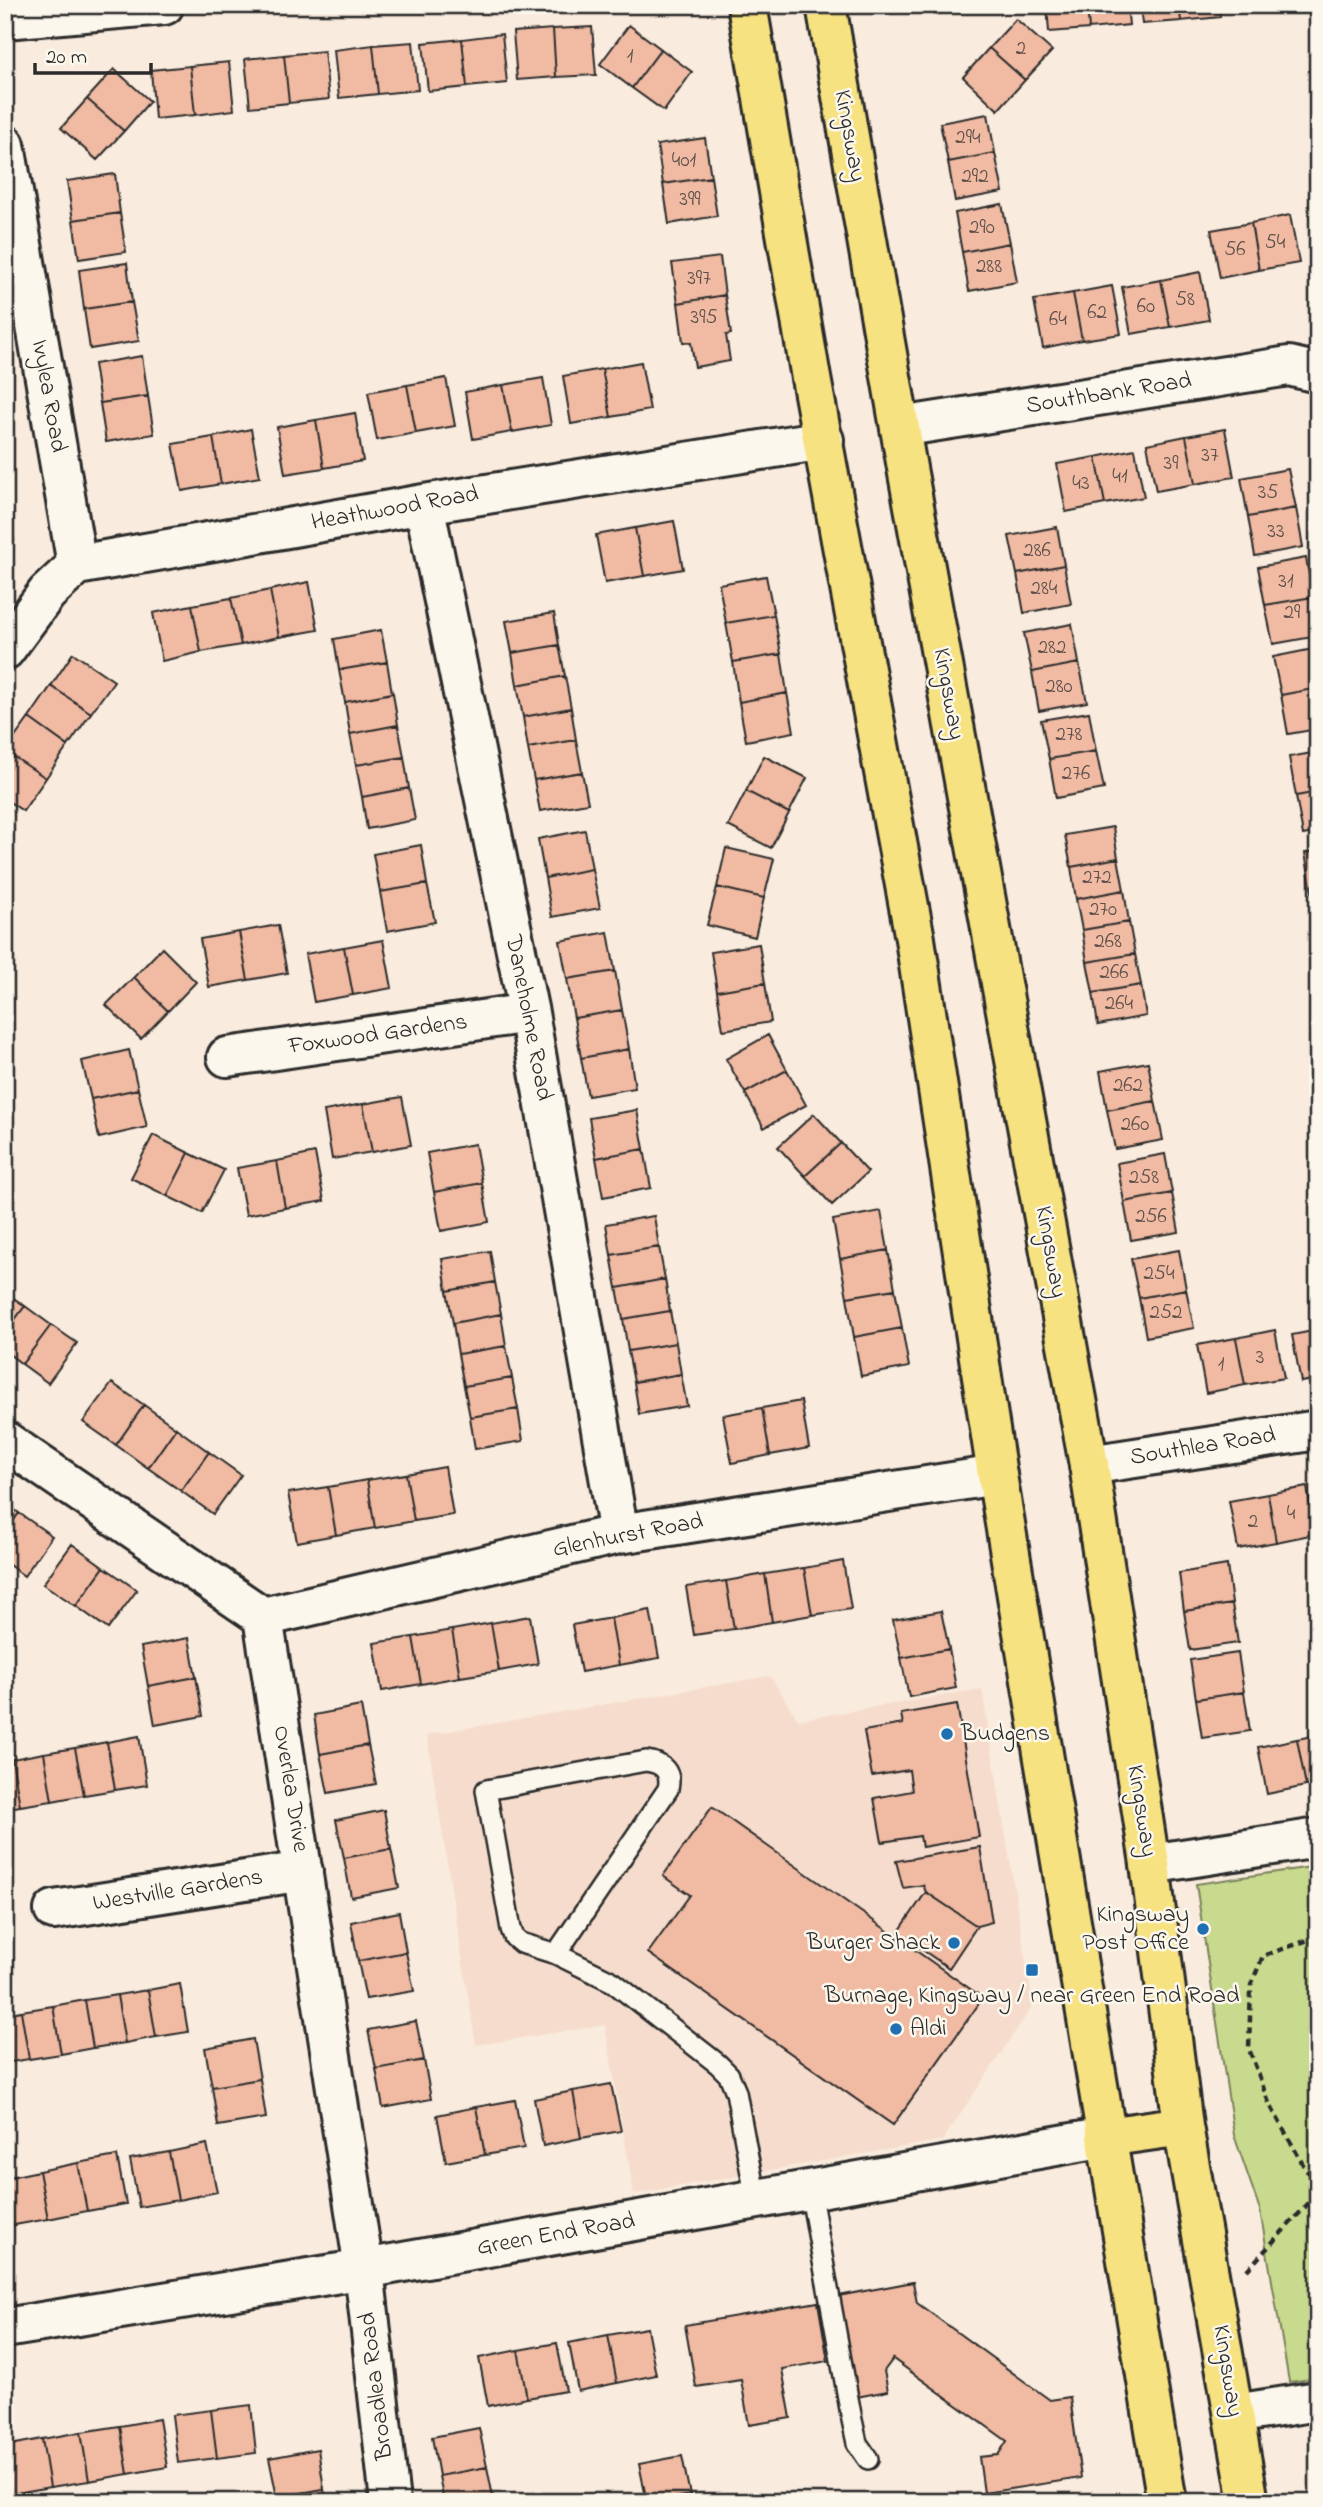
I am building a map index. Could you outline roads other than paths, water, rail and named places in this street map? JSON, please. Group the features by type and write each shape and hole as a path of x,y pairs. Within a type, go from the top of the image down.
{"highway":[{"path":"747,5 915,939 998,1475 1167,2502"},
{"name":"Kingsway","path":"826,5 1089,1465 1150,1864 1183,2126 1249,2502"},
{"path":"1106,2137 1183,2126"}],"street":[{"path":"5,19 164,5"},
{"name":"Ivylea Road","path":"5,145 77,565"},
{"name":"Southbank Road","path":"900,427 1289,366 1318,373"},
{"name":"Heathwood Road","path":"77,565 424,504 824,440"},
{"name":"Daneholme Road","path":"424,504 529,1013 619,1534"},
{"path":"5,650 47,593 77,565"},
{"name":"Foxwood Gardens","path":"227,1057 529,1013"},
{"name":"Southlea Road","path":"1089,1465 1318,1430"},
{"path":"5,1441 263,1617"},
{"name":"Glenhurst Road","path":"263,1617 619,1534 998,1475"},
{"name":"Overlea Drive","path":"263,1617 364,2269"},
{"path":"1150,1864 1318,1838"},
{"name":"Westville Gardens","path":"54,1910 303,1871"},
{"name":"Green End Road","path":"5,2328 364,2269 1106,2137"},
{"name":"Broadlea Road","path":"364,2269 390,2502"},
{"path":"1234,2414 1318,2401"}],"lane":[{"path":"556,1954 668,1789 670,1780 666,1769 656,1762 646,1761 486,1790 511,1929 514,1937 522,1943 556,1954 613,1982 729,2075 736,2092 756,2200"},
{"path":"810,2190 852,2420 858,2443 868,2459"}],"place":[{"name":"Budgens","path":"947,1734"},
{"name":"Kingsway Post Office","path":"1203,1929"},
{"name":"Burger Shack","path":"954,1943"},
{"name":"Burnage, Kingsway / near Green End Road","path":"1032,1970"},
{"name":"Aldi","path":"896,2029"}]}
